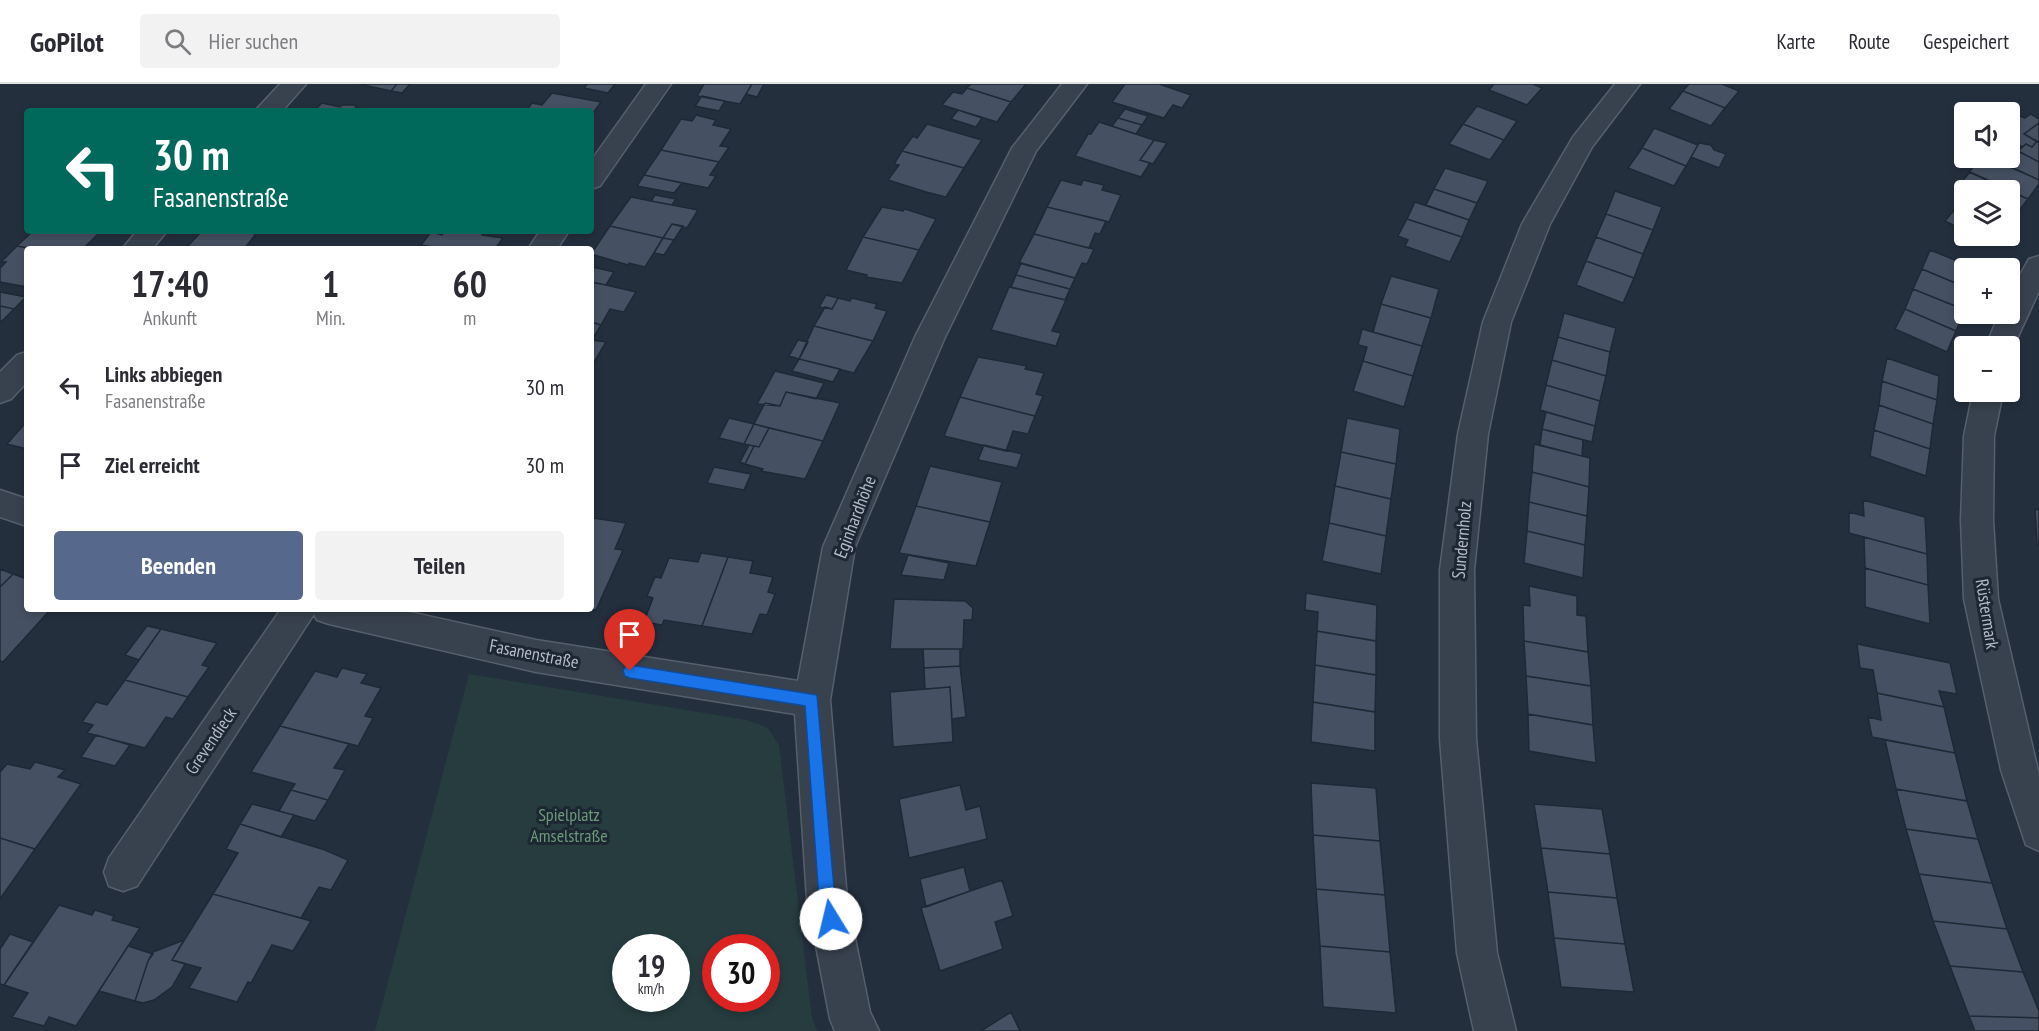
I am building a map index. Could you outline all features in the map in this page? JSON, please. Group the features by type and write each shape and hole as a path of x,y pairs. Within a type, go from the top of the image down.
{"street":[{"path":"271,108 294,84"},
{"path":"594,176 659,84"},
{"name":"Eginhardhöhe","path":"858,1031 851,1019 827,899 812,700 839,547 930,337 1014,169 1025,148 1075,84"},
{"name":"Sundernholz","path":"1495,1031 1478,953 1458,739 1457,570 1473,434 1497,322 1536,224 1582,143 1628,84"},
{"path":"139,246 150,234"},
{"path":"2004,336 2014,311 2039,266"},
{"path":"0,391 24,366"},
{"name":"Rüstermark","path":"1986,402 1979,436 1977,520 1981,599 2019,770 2039,832"},
{"path":"0,502 24,512"},
{"name":"Grevendieck","path":"123,872 298,612"},
{"name":"Fasanenstraße","path":"342,612 537,656 812,700"}],"green space":[{"name":"Spielplatz Amselstraße","path":"469,674 747,720 768,728 779,745 812,1018 817,1031 375,1031"}],"building":[{"path":"359,84 397,84 391,91"},
{"path":"397,84 410,84 402,93 391,91"},
{"path":"587,84 615,84 608,93 584,88"},
{"path":"704,84 752,84 740,104 697,96"},
{"path":"752,84 764,84 757,97 746,94"},
{"path":"971,84 1026,84 1011,102 967,88"},
{"path":"1125,84 1159,84 1191,95 1182,108 1173,105 1164,118 1112,102"},
{"path":"1494,84 1533,84 1542,88 1527,105 1489,90"},
{"path":"1689,84 1722,84 1739,91 1725,108 1683,91"},
{"path":"967,88 1011,102 997,122 942,105 953,92 962,94"},
{"path":"1683,91 1725,108 1711,126 1669,109"},
{"path":"552,93 601,102 594,112 594,108 528,108 532,103 542,105"},
{"path":"702,96 725,101 719,111 695,106"},
{"path":"322,103 340,107 354,105 357,107 356,108 317,108"},
{"path":"1477,106 1517,121 1504,140 1463,124"},
{"path":"1125,109 1148,116 1142,125 1118,118"},
{"path":"958,110 982,118 976,127 951,119"},
{"path":"2031,114 2039,119 2039,123 2024,134 2037,141 2032,147 2026,144 2022,147 2020,145 2020,116 2025,118"},
{"path":"696,115 716,120 713,125 731,129 720,146 729,147 719,162 661,150 681,119 692,121"},
{"path":"1118,118 1142,125 1136,134 1112,126"},
{"path":"1099,122 1154,140 1140,160 1150,163 1141,177 1075,156 1088,134 1091,134"},
{"path":"2039,123 2039,143 2024,134"},
{"path":"927,124 982,140 964,168 902,151 913,136 917,138"},
{"path":"1463,124 1504,140 1490,160 1449,144"},
{"path":"1654,128 1698,145 1686,166 1642,148"},
{"path":"1154,140 1167,143 1153,164 1140,160"},
{"path":"2037,141 2039,143 2039,162 2020,152 2026,144 2032,147"},
{"path":"1699,143 1711,145 1714,150 1726,154 1719,168 1691,157"},
{"path":"1642,148 1686,166 1674,186 1628,168"},
{"path":"661,150 719,162 710,175 716,176 708,188 644,175"},
{"path":"902,151 964,168 946,197 926,192 888,180 899,165 894,164"},
{"path":"2020,152 2039,162 2039,180 2012,168 2020,168"},
{"path":"1445,168 1488,181 1477,203 1434,189"},
{"path":"1972,168 2013,168 2039,180 2039,184 2028,199 2020,195 2020,180 1986,180 1969,172"},
{"path":"1970,172 1988,180 1963,180"},
{"path":"644,175 682,183 674,193 637,186"},
{"path":"1061,180 1081,185 1083,180 1104,185 1102,190 1121,195 1109,222 1047,207"},
{"path":"1434,189 1477,203 1469,220 1426,205"},
{"path":"1615,191 1662,207 1653,230 1606,214"},
{"path":"655,195 676,199 672,205 651,201"},
{"path":"2020,195 2028,199 2020,209"},
{"path":"631,197 698,210 687,228 672,224 663,238 610,226"},
{"path":"1415,202 1469,220 1462,237 1407,219"},
{"path":"882,207 903,211 905,209 936,219 919,250 863,237"},
{"path":"1047,207 1106,221 1100,234 1095,233 1089,248 1034,234"},
{"path":"1954,210 1954,226 1945,221"},
{"path":"1606,214 1653,230 1643,254 1596,237"},
{"path":"1407,219 1462,237 1450,262 1405,246 1408,240 1398,236"},
{"path":"672,224 683,226 674,240 663,238"},
{"path":"610,226 663,238 645,267 629,263 628,265 594,255 594,250"},
{"path":"30,234 98,234 86,246 17,246"},
{"path":"199,234 256,234 246,246 188,246"},
{"path":"429,234 483,234 503,238 497,246 421,245"},
{"path":"1034,234 1094,249 1087,264 1082,263 1075,278 1019,263"},
{"path":"863,237 919,250 902,283 866,277 867,275 846,270"},
{"path":"1596,237 1643,254 1634,278 1586,261"},
{"path":"663,238 674,240 664,255 654,253"},
{"path":"17,246 24,247 24,286 0,282 0,268 6,262 1,262"},
{"path":"1930,250 1954,260 1954,282 1922,269"},
{"path":"1586,261 1634,278 1623,303 1576,285"},
{"path":"1021,263 1075,278 1070,289 1016,275"},
{"path":"594,268 614,272 606,285 594,283"},
{"path":"1922,269 1954,282 1954,306 1913,289"},
{"path":"1016,275 1070,289 1065,300 1011,287"},
{"path":"1391,276 1439,289 1431,318 1381,304"},
{"path":"594,283 636,292 624,312 610,309 601,325 594,323"},
{"path":"1009,287 1066,300 1052,331 1061,333 1056,346 991,330"},
{"path":"1913,289 1954,306 1954,324 1959,324 1956,331 1905,309"},
{"path":"0,292 24,297 14,309 0,306"},
{"path":"826,295 838,298 832,309 819,307"},
{"path":"838,298 850,301 852,298 877,304 875,308 887,311 873,341 814,326 825,307 832,309"},
{"path":"1381,304 1431,318 1422,346 1373,332"},
{"path":"0,306 14,309 2,321 0,321"},
{"path":"1905,309 1956,331 1947,352 1895,329"},
{"path":"1564,313 1616,328 1610,352 1558,337"},
{"path":"594,323 601,325 594,337"},
{"path":"814,326 873,341 854,373 799,359"},
{"path":"1362,329 1422,346 1413,376 1363,361 1367,347 1358,345"},
{"path":"1558,337 1610,352 1606,376 1552,360"},
{"path":"594,340 606,342 594,362"},
{"path":"798,340 808,342 799,359 789,356"},
{"path":"978,357 1027,366 1025,369 1044,373 1036,394 1043,396 1035,416 960,397"},
{"path":"1887,358 1939,376 1937,400 1882,381"},
{"path":"799,359 840,369 833,382 792,371"},
{"path":"1552,360 1606,376 1600,401 1546,385"},
{"path":"1363,361 1413,376 1404,407 1353,391"},
{"path":"775,371 824,383 816,399 786,392 780,406 757,404"},
{"path":"1882,381 1937,400 1933,424 1879,405"},
{"path":"1546,385 1600,401 1595,426 1540,410"},
{"path":"786,392 840,403 823,441 754,424 765,403 780,406"},
{"path":"960,397 1035,416 1028,434 1013,431 1006,451 944,436"},
{"path":"1879,405 1933,424 1930,449 1874,430"},
{"path":"1546,412 1595,426 1592,442 1542,429"},
{"path":"729,418 754,424 744,444 719,438"},
{"path":"1347,418 1400,429 1396,464 1341,452"},
{"path":"24,424 24,448 7,444"},
{"path":"754,424 769,428 759,447 744,444"},
{"path":"769,428 823,441 805,479 761,471 763,469 745,464 754,446 759,447"},
{"path":"1542,429 1583,440 1582,456 1540,445"},
{"path":"1874,430 1930,449 1926,476 1870,456"},
{"path":"1534,444 1590,458 1589,487 1532,472"},
{"path":"749,445 754,446 745,464 740,462"},
{"path":"984,445 1022,454 1017,468 978,460"},
{"path":"1341,452 1396,464 1391,499 1335,486"},
{"path":"930,466 1002,482 990,522 916,506"},
{"path":"714,467 751,474 744,490 707,483"},
{"path":"1532,472 1589,487 1587,516 1529,502"},
{"path":"1335,486 1391,499 1386,536 1329,523"},
{"path":"1863,500 1925,517 1927,554 1849,533 1849,512 1864,516"},
{"path":"1529,502 1587,516 1585,545 1527,531"},
{"path":"916,506 990,522 976,566 899,553"},
{"path":"2035,509 2039,510 2039,545 2037,544"},
{"path":"594,518 626,523 615,549 623,550 596,610 594,610"},
{"path":"1329,523 1386,536 1381,574 1322,561"},
{"path":"1527,531 1585,545 1583,578 1524,563"},
{"path":"1864,537 1927,554 1928,585 1865,568"},
{"path":"701,553 728,557 702,626 664,620 662,625 644,622 653,598 647,596 655,577 661,578 669,558 698,562"},
{"path":"908,555 949,563 944,580 901,575"},
{"path":"728,557 753,561 750,573 773,577 768,592 775,594 767,615 760,614 752,634 702,626"},
{"path":"1865,568 1928,585 1930,624 1865,607"},
{"path":"0,569 13,574 0,587"},
{"path":"13,574 24,578 24,612 48,612 3,662 0,661 0,587"},
{"path":"1529,586 1577,596 1577,615 1586,616 1588,652 1524,641 1523,605 1530,606"},
{"path":"1306,593 1377,605 1376,641 1317,631 1318,612 1305,610"},
{"path":"894,599 965,601 973,608 972,620 964,620 963,649 890,649"},
{"path":"147,626 161,629 139,660 125,655"},
{"path":"161,629 217,643 202,665 209,667 188,697 125,680"},
{"path":"1317,631 1376,641 1376,675 1315,665"},
{"path":"1524,641 1588,652 1591,686 1526,676"},
{"path":"1857,644 1950,663 1957,694 1939,691 1944,707 1877,693 1873,670 1860,668"},
{"path":"923,649 960,649 960,666 924,668"},
{"path":"1315,665 1376,675 1375,712 1313,702"},
{"path":"960,666 966,717 952,719 950,687 925,689 924,668"},
{"path":"342,668 367,674 361,683 381,688 365,716 373,718 358,746 280,726 315,671 337,677"},
{"path":"1526,676 1591,686 1593,725 1528,714"},
{"path":"125,680 188,697 173,719 166,717 145,748 87,733 93,725 82,722 96,702 107,705"},
{"path":"950,687 953,742 893,747 890,692"},
{"path":"1877,693 1944,707 1955,753 1872,737 1868,717 1881,720"},
{"path":"1313,702 1375,712 1375,751 1311,742"},
{"path":"1528,714 1593,725 1596,763 1529,751"},
{"path":"280,726 349,744 334,768 345,770 328,800 291,790 295,784 251,772"},
{"path":"96,735 130,745 115,766 81,757"},
{"path":"1885,740 1955,753 1967,801 1896,789"},
{"path":"35,762 65,770 58,777 81,784 35,849 0,838 0,772 7,764 30,769"},
{"path":"1311,783 1376,788 1380,841 1313,835"},
{"path":"960,785 966,810 980,806 987,839 909,858 899,799"},
{"path":"1896,789 1967,801 1978,839 1906,829"},
{"path":"291,790 328,800 315,821 279,811"},
{"path":"252,804 294,815 281,837 240,824"},
{"path":"1534,804 1602,809 1610,854 1541,848"},
{"path":"240,824 325,850 348,860 331,890 319,887 301,918 213,894 238,853 226,849"},
{"path":"1906,829 1978,839 1992,883 1919,874"},
{"path":"1313,835 1380,841 1385,895 1316,889"},
{"path":"0,838 35,849 0,899"},
{"path":"1541,848 1610,854 1617,898 1548,892"},
{"path":"964,867 970,891 926,907 920,879"},
{"path":"1919,874 1992,883 2007,929 1933,921"},
{"path":"1002,880 1013,916 995,922 1003,949 940,971 921,908"},
{"path":"1316,889 1385,895 1390,952 1320,946"},
{"path":"1548,892 1617,898 1625,944 1554,938"},
{"path":"213,894 311,921 293,951 272,945 251,983 248,982 237,1002 189,988 201,968 172,960"},
{"path":"59,905 92,915 95,910 114,916 112,920 140,928 76,1026 49,1017 44,1026 12,1017 28,993 4,985"},
{"path":"1933,921 2007,929 2023,972 1950,966"},
{"path":"10,934 33,942 4,985 0,984 0,949"},
{"path":"1554,938 1625,944 1634,992 1561,987"},
{"path":"184,940 172,960 185,964 172,987 154,1000 143,1003 135,1001 153,952"},
{"path":"128,946 153,954 148,961 135,1001 99,991"},
{"path":"1320,946 1390,952 1396,1013 1323,1007"},
{"path":"1950,966 2023,972 2039,1011 2039,1018 1969,1016"},
{"path":"1011,1012 1020,1031 981,1031"},
{"path":"1969,1016 2039,1018 2039,1031 1975,1031"}],"route":[{"path":"630,671 812,700 827,899 831,919"}]}
